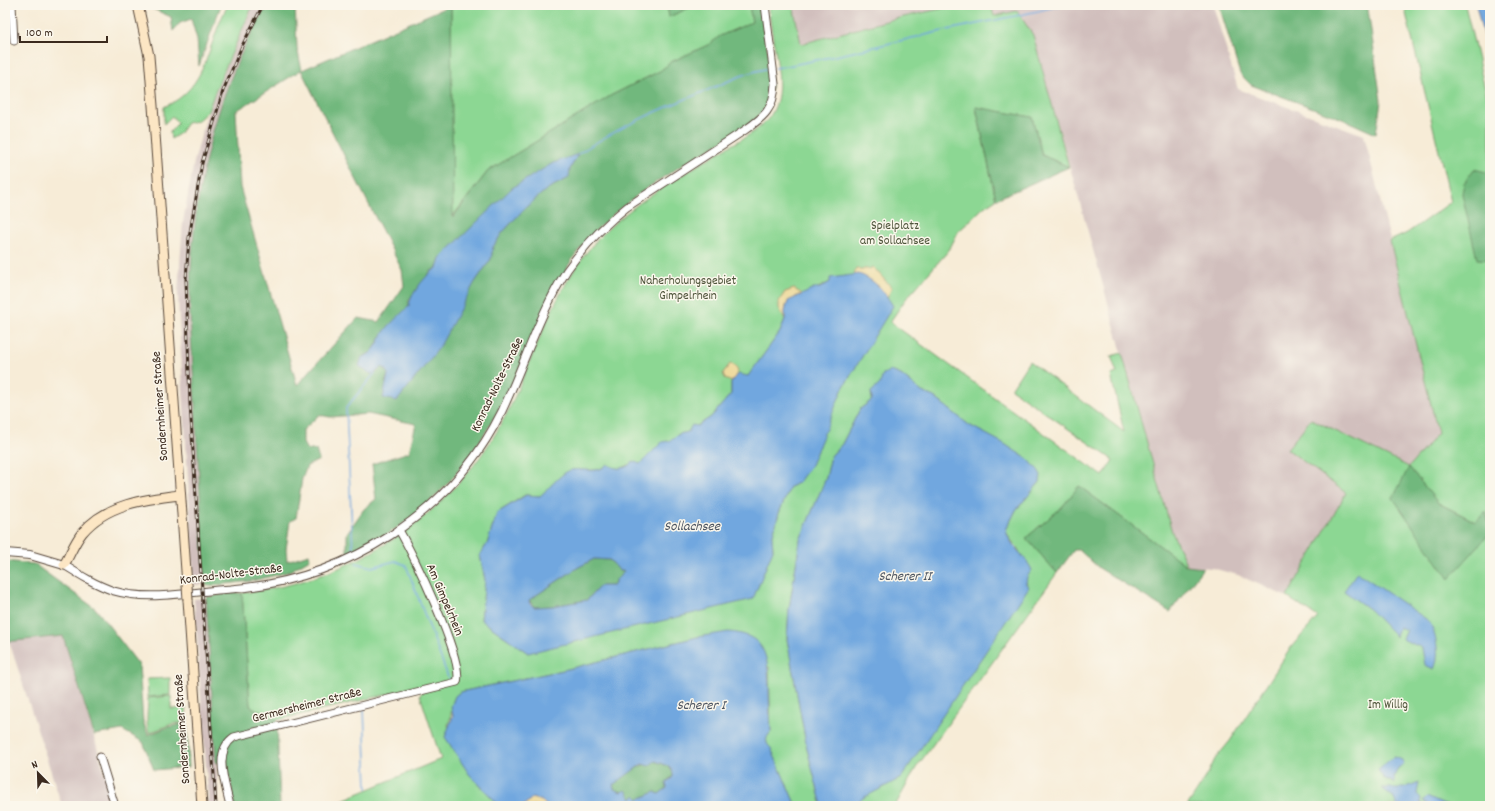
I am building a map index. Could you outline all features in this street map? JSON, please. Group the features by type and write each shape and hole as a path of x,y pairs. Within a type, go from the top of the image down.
{"main road":[{"name":"Sondernheimer Straße","path":"138,5 149,56 153,106 202,806"},
{"path":"64,565 81,534 100,516 117,508 134,503 180,495"}],"street":[{"path":"12,5 14,41"},
{"name":"Konrad-Nolte-Straße","path":"5,553 30,556 64,565 103,587 129,594 164,594 248,587 285,581 334,566 368,550 399,530 442,494 463,471 484,442 509,397 551,299 567,270 586,245 611,219 639,197 761,119 772,102 774,94 774,75 765,5"},
{"name":"Am Gimpelrhein","path":"399,530 443,625 455,661 458,675 457,682"},
{"name":"Germersheimer Straße","path":"230,806 222,760 224,748 230,740 243,734 457,682"},
{"path":"100,757 115,806"}],"shaded area":[{"path":"253,5 267,5 245,49 222,102 214,129 194,228 190,286 190,315 205,584 194,585 178,293 183,222 194,162 208,111 216,89"},
{"path":"793,5 958,5 890,20 800,44"},
{"path":"991,5 1213,5 1238,89 1364,135 1438,433 1409,467 1311,419 1287,449 1346,493 1287,597 1238,575 1212,568 1187,566 1172,532 1033,35 994,16"},
{"path":"206,598 219,806 209,806 194,599"},
{"path":"63,636 115,806 62,806 9,641"}],"green space":[{"path":"149,5 221,5 199,66 197,39 191,19 180,23 173,31 171,17 151,8"},
{"path":"228,5 253,5 216,89 208,111 197,121 187,123 179,134 171,139 170,132 178,123 172,116 164,124 164,107 179,99 190,88 198,76 205,63 221,19"},
{"path":"267,5 295,5 297,48 302,70 451,5 453,217 488,171 612,95 660,71 671,62 710,44 720,36 752,22 749,5 762,5 762,17 771,71 771,84 770,96 766,107 756,119 629,201 590,237 565,271 517,375 488,428 453,478 432,500 408,520 386,535 364,547 347,553 347,533 364,509 376,499 372,464 409,452 416,424 368,414 330,417 319,415 303,430 303,443 307,450 316,450 319,460 307,466 302,479 296,518 290,521 286,549 287,561 309,554 310,559 288,572 252,581 208,586 205,584 190,315 191,274 199,194 207,154 231,77","holes":["301,70 402,270 404,286 379,322 358,318 297,385 240,187 236,111","578,154 570,169 568,178 547,189 525,208 502,233 493,247 491,259 475,282 385,383 388,374 386,369 382,367 375,373 362,357 372,352 384,332 409,306 409,300 431,271 437,268 440,258 462,238"]},
{"path":"451,5 667,5 669,17 695,5 749,5 752,22 720,36 710,44 671,62 660,71 612,95 488,171 452,217"},
{"path":"667,5 695,5 669,17"},
{"name":"Naherholungsgebiet Gimpelrhein","path":"769,5 793,5 801,44 890,20 958,5 991,5 994,16 1017,11 1033,35 1069,167 1042,155 1032,117 976,108 996,199 984,207 958,232 949,250 905,300 890,322 1103,476 1113,460 1011,389 1029,361 1124,432 1111,375 1117,373 1111,356 1122,353 1172,532 1187,566 1079,486 1062,507 1026,538 1057,573 916,768 895,806 851,806 863,798 1027,586 1022,557 1016,546 1009,538 1006,530 1016,510 1040,482 1029,460 969,425 934,397 922,392 901,375 891,371 883,374 881,384 871,392 872,400 860,409 842,444 831,456 826,478 800,540 789,609 787,639 807,749 822,806 796,806 771,749 767,744 766,738 771,732 769,667 697,637 568,669 460,692 454,699 448,725 469,774 500,806 328,806 441,759 420,695 428,685 277,720 250,706 242,593 284,586 324,574 362,557 398,536 431,510 461,481 487,448 508,411 557,300 568,279 597,240 624,214 639,203 757,129 769,118 777,100 779,87 777,60","holes":["830,282 892,306 843,388 799,482 790,487 779,513 772,538 773,550 528,653 481,620 485,580 480,555 487,544 497,513 525,495 540,496 568,471 597,470 604,467 620,469 631,464 640,464 662,442 669,441 679,434 688,432 711,417 731,394 731,383 748,376 780,332 785,319 804,295"]},
{"path":"1219,5 1366,5 1368,9 1381,101 1376,134 1340,118 1251,85 1240,74"},
{"path":"1404,5 1465,5 1490,110 1490,528 1486,511 1476,522 1438,503 1409,467 1438,433 1390,241 1407,233 1451,202"},
{"path":"976,107 1032,117 1042,155 1069,167 996,199"},
{"path":"1474,169 1490,173 1490,260 1477,259 1462,194 1464,183"},
{"name":"Im Willig","path":"1311,419 1409,467 1448,578 1490,533 1490,806 1187,806 1208,774 1215,759 1230,741 1292,646 1318,617 1287,597 1346,493 1287,449"},
{"path":"1409,467 1438,503 1476,522 1486,511 1490,533 1449,579 1393,498"},
{"path":"1079,486 1187,566 1203,568 1170,612 1099,568 1079,550 1074,550 1057,573 1026,538 1062,507"},
{"path":"594,559 610,560 619,570 623,570 624,572 616,580 613,586 600,586 587,600 553,606 534,607 529,600 577,568"},
{"path":"5,561 34,564 96,609 139,665 143,721 148,735 168,727 187,723 189,767 154,770 143,742 122,730 94,735 63,636 5,642"},
{"path":"230,593 242,593 250,706 277,720 280,806 235,806 226,762 216,763 206,597"},
{"path":"170,678 170,695 148,697 147,679"},
{"path":"171,696 171,709 186,708 187,722 172,724 149,733 147,720 148,698"},
{"path":"654,761 667,766 673,773 673,777 669,779 667,788 659,794 655,792 642,798 632,799 627,794 614,789 613,785 627,774 638,767"}],"sand":[{"path":"873,267 892,288 887,297 879,286 854,275 856,269 869,269"},
{"path":"794,289 804,295 798,295 786,305 785,319 779,308 779,301 785,292"},
{"path":"730,364 734,365 738,371 732,382 725,379 723,373"},
{"path":"532,798 542,801 547,806 523,806"}],"water":[{"path":"1476,5 1490,5 1490,64"},
{"path":"578,154 570,169 569,178 547,189 525,208 502,233 493,247 491,259 475,282 439,348 397,401 383,398 388,374 386,369 382,367 375,373 371,374 359,366 362,357 370,353 376,347 386,329 409,306 415,291 428,275 437,268 440,258 512,188 553,163"},
{"name":"Sollachsee","path":"859,274 865,276 879,287 893,306 843,388 811,465 799,482 790,487 779,513 772,538 773,550 753,599 528,653 481,620 485,580 480,555 487,544 497,513 526,495 540,496 568,471 578,469 593,470 603,468 607,464 621,468 627,466 633,461 640,464 662,442 669,441 679,434 688,432 692,425 697,426 711,417 731,394 731,383 738,374 748,376 780,332 785,319 785,311 788,301 816,288 820,288 830,282 830,278","holes":["594,559 610,560 619,570 623,570 624,572 616,580 613,586 600,586 587,600 553,606 534,607 530,604 529,600 577,568"]},
{"name":"Scherer II","path":"891,371 901,375 922,392 934,397 969,425 1003,443 1029,460 1038,470 1041,475 1040,482 1016,510 1006,530 1010,540 1032,570 1027,577 1026,584 1029,587 901,778 851,806 822,806 807,749 787,639 789,609 800,540 826,478 831,456 842,444 860,409 872,400 871,392 880,384 883,374"},
{"path":"1357,572 1429,621 1434,632 1437,645 1437,657 1434,669 1425,665 1422,648 1402,639 1406,630 1399,627 1396,637 1370,610 1344,591"},
{"name":"Scherer I","path":"728,632 740,634 757,641 762,648 767,664 770,709 771,732 767,738 767,742 796,806 547,806 542,801 532,798 523,806 500,806 469,774 445,737 453,716 451,707 455,696 460,692 568,669 697,637","holes":["655,761 664,764 670,768 673,773 673,777 666,783 667,788 659,794 655,792 639,799 635,795 632,799 626,790 621,792 614,789 613,785 642,764 649,766"]},
{"path":"1395,757 1402,760 1404,764 1398,768 1394,777 1395,783 1383,778 1378,770"},
{"path":"1419,782 1417,794 1421,798 1420,803 1425,806 1397,806 1393,797 1382,788 1404,788"},
{"path":"1427,797 1444,805 1454,806 1430,806 1423,801"}],"waterway":[{"path":"775,68 1063,5"},
{"path":"578,154 609,135 658,111 739,77 755,71 771,68"},
{"path":"353,552 346,408 375,373"},
{"path":"356,563 372,567 395,561 406,565 450,682"},
{"path":"364,708 367,788"}],"railway":[{"path":"216,806 190,404 186,279 189,238 202,163 223,91 241,48 263,5"}],"park label":[{"name":"Spielplatz am Sollachsee","path":"895,234"}]}
